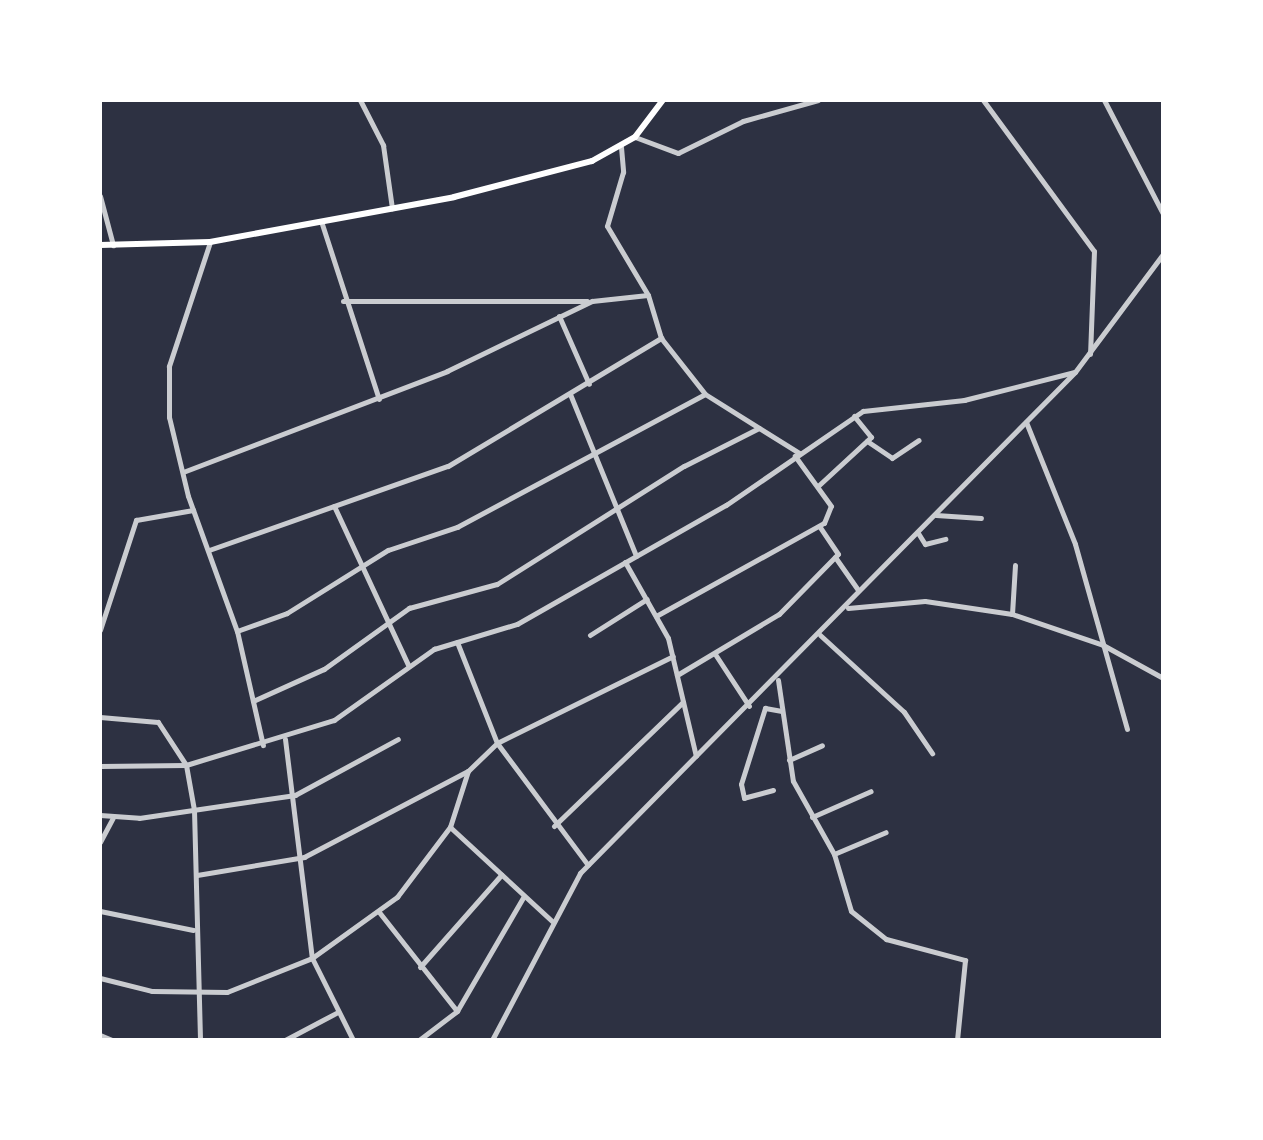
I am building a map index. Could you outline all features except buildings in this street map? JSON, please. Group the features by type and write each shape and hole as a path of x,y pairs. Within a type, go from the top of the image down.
{"main road":[{"path":"100,245 210,242 322,224 592,161 635,137 663,100"}],"street":[{"path":"360,100 383,145 392,208"},
{"path":"635,137 658,150 687,151 743,121 818,100"},
{"path":"983,100 1094,251 1089,355"},
{"path":"1104,100 1163,214"},
{"path":"621,147 623,172 607,226 648,295 661,338 705,394 797,454 831,506 820,527 656,616"},
{"path":"100,196 113,245"},
{"path":"322,224 343,301 379,399"},
{"path":"210,242 167,383 193,510 237,631 263,745"},
{"path":"492,1040 552,921 588,865 778,679 1075,372 1163,254"},
{"path":"343,301 592,301 648,295"},
{"path":"183,472 379,399 592,301"},
{"path":"559,316 589,384"},
{"path":"209,550 448,466 661,338"},
{"path":"100,766 186,765 285,739 334,720 408,665 457,642 517,624 636,556 854,416 964,400 1075,372"},
{"path":"570,394 591,454 636,556"},
{"path":"237,631 287,613 357,568 457,527 705,394"},
{"path":"854,416 867,441 892,458 919,440"},
{"path":"1026,422 1064,510 1127,729"},
{"path":"253,701 324,669 385,620 497,584 759,428"},
{"path":"819,485 867,441"},
{"path":"334,506 357,568 408,665"},
{"path":"100,630 136,520 193,510"},
{"path":"936,515 981,518"},
{"path":"820,527 835,557 857,589"},
{"path":"918,533 925,544 945,539"},
{"path":"677,675 779,614 835,557"},
{"path":"625,562 656,616 673,656 697,757"},
{"path":"1012,614 1015,565"},
{"path":"590,635 647,599"},
{"path":"848,608 938,601 1012,614 1103,645 1163,678"},
{"path":"820,635 904,712 932,753"},
{"path":"457,642 497,743 554,826 588,865"},
{"path":"715,654 749,706"},
{"path":"197,875 304,857 468,771 497,743 673,656"},
{"path":"778,679 789,760 812,817 834,854 843,898 874,932 965,960 957,1040"},
{"path":"554,826 683,702"},
{"path":"773,790 744,798 741,784 765,708 782,711"},
{"path":"100,717 158,722 186,765 194,810 197,875 193,930 200,1040"},
{"path":"285,739 304,857 312,958 336,1013 353,1040"},
{"path":"100,815 113,818 194,810 295,795 398,739"},
{"path":"789,760 822,745"},
{"path":"100,978 196,992 227,992 312,958 379,912 450,827 468,771"},
{"path":"812,817 871,791"},
{"path":"100,842 113,818"},
{"path":"450,827 552,921"},
{"path":"834,854 886,832"},
{"path":"420,967 501,875"},
{"path":"419,1040 457,1011 524,896"},
{"path":"100,911 193,930"},
{"path":"379,912 457,1011"},
{"path":"285,1040 336,1013"},
{"path":"100,1035 112,1040"}]}
